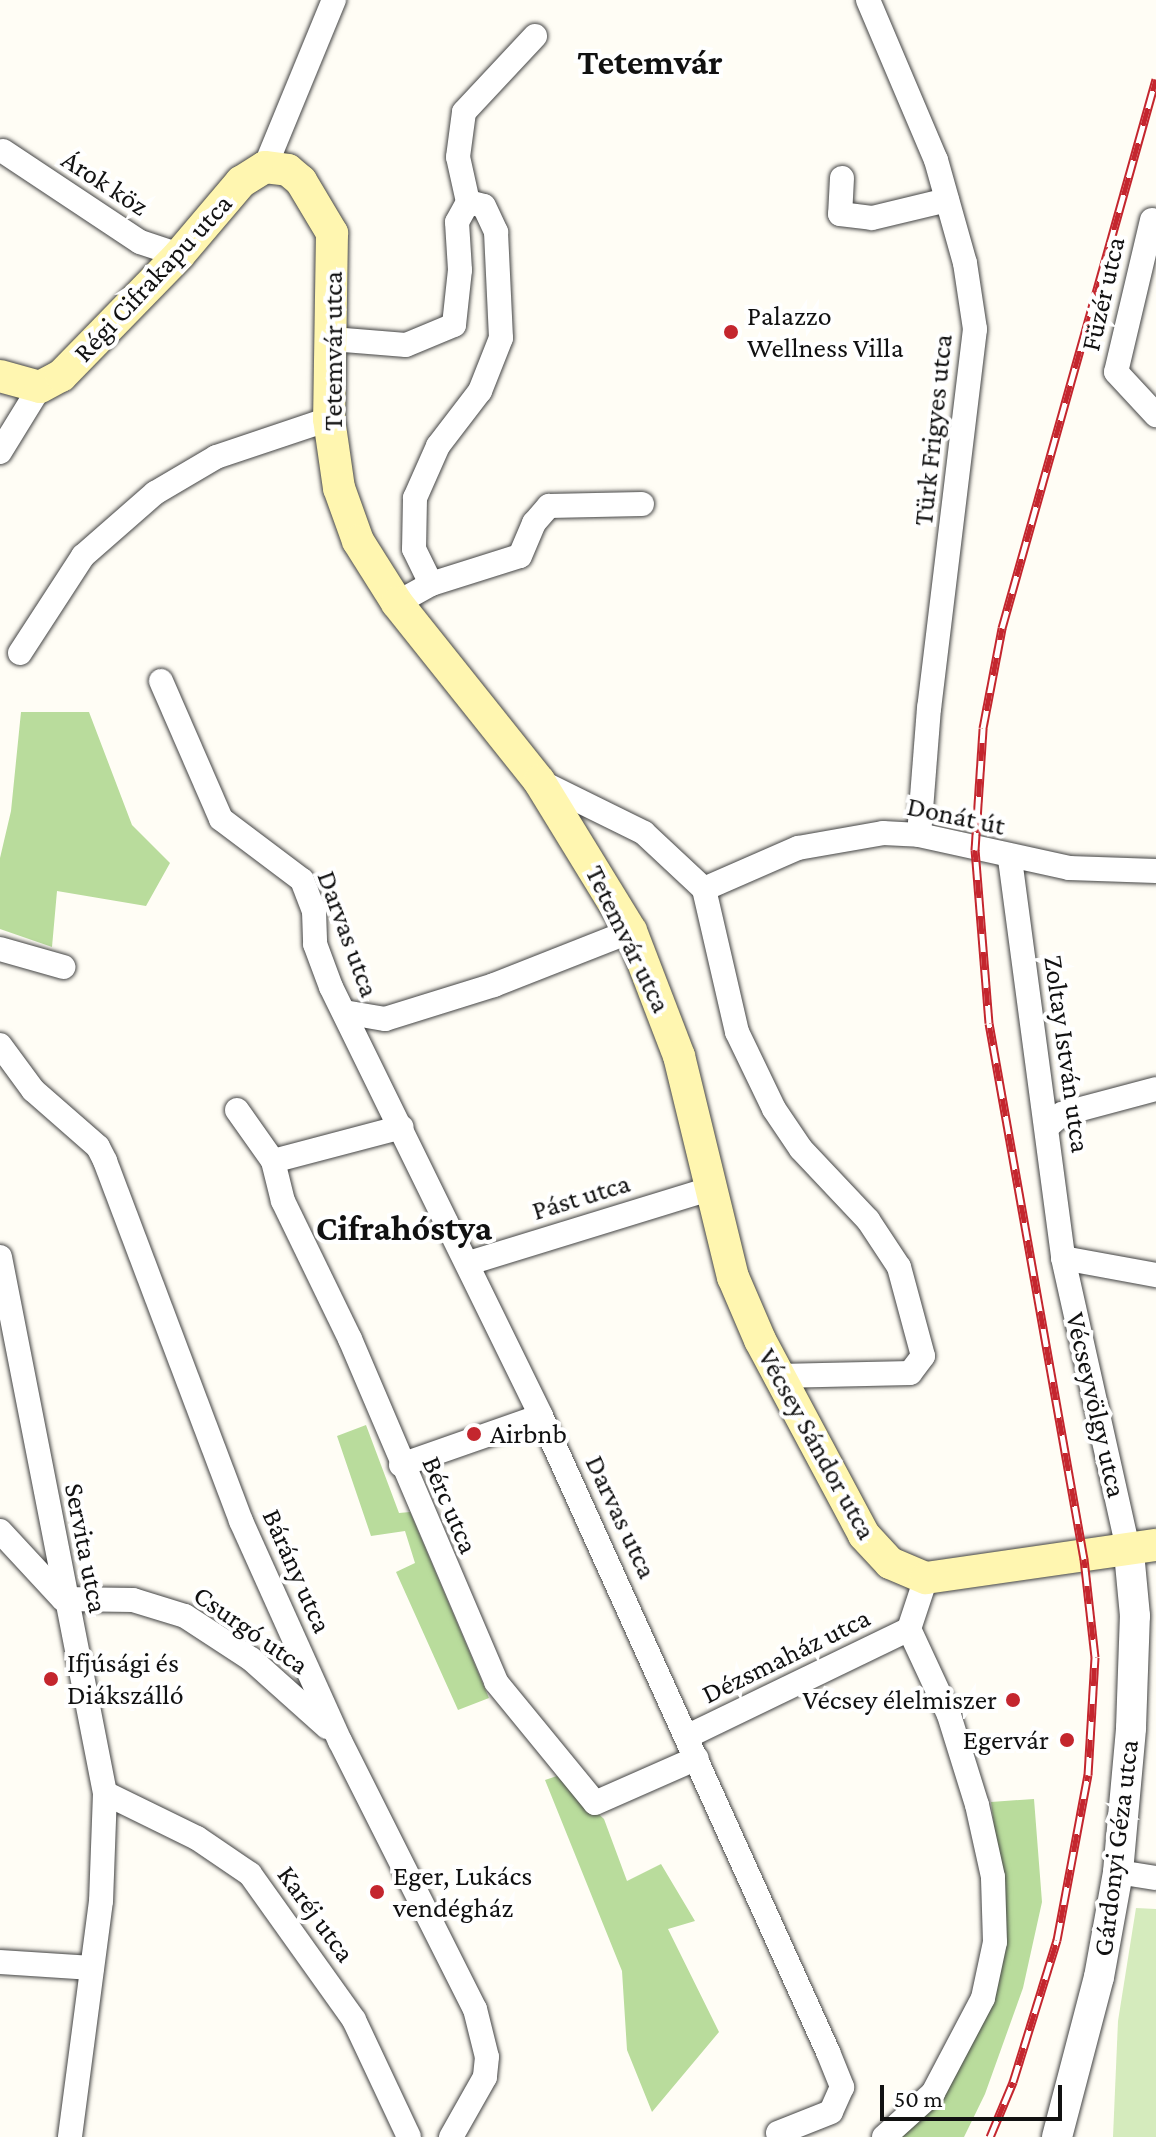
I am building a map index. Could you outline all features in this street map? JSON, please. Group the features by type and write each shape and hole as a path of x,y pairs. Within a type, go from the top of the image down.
{"main road":[{"name":"Régi Cifrakapu utca","path":"40,387 61,376 179,255 241,182 265,167"},
{"name":"Tetemvár utca","path":"265,167 288,170 301,181 332,233 329,419 339,488 358,541 397,603 539,781 631,931 663,1004 692,1109"},
{"path":"0,376 40,387"},
{"name":"Vécsey Sándor utca","path":"692,1109 733,1277 779,1376 864,1535 890,1563 926,1578"},
{"path":"926,1578 1143,1549"}],"street":[{"path":"265,167 334,0"},
{"name":"Türk Frigyes utca","path":"868,0 936,160 975,329 929,708 919,835"},
{"path":"332,339 406,345 454,325 460,270 457,222 468,202 458,157 464,112 535,36"},
{"name":"Árok köz","path":"3,151 140,242 179,255"},
{"path":"842,178 840,214 872,218 947,200"},
{"path":"431,584 414,549 415,498 438,446 480,391 501,338 496,232 484,206 468,202"},
{"name":"Füzér utca","path":"1152,220 1116,372 1156,415"},
{"path":"0,452 40,387"},
{"path":"20,653 83,556 155,493 216,457 329,419"},
{"path":"397,603 431,584 520,556 534,523 549,506 642,504"},
{"name":"Darvas utca","path":"161,681 221,819 302,880 314,911 315,944 344,1012 541,1416 813,2018 842,2087 831,2112 778,2133"},
{"name":"Tetemvár utca","path":"539,781 644,833 704,889"},
{"name":"Donát út","path":"704,889 798,848 857,835 919,835 1010,859 1124,874 1156,871"},
{"name":"Zoltay István utca","path":"1010,859 1063,1258"},
{"path":"704,889 737,1032 774,1109 801,1149 868,1220 899,1267 923,1356 910,1373 779,1376"},
{"path":"344,1012 385,1019 494,985 631,931"},
{"path":"0,949 63,967"},
{"name":"Bárány utca","path":"0,1045 33,1090 98,1147 105,1161 193,1406 340,1741 475,2009 487,2057 485,2077 451,2137"},
{"path":"1047,1127 1062,1114 1156,1089"},
{"name":"Bérc utca","path":"237,1110 273,1161 283,1201 350,1339 401,1465 496,1682 595,1803 693,1747"},
{"path":"273,1161 402,1127"},
{"name":"Pást utca","path":"469,1263 710,1189"},
{"name":"Servita utca","path":"0,1257 63,1599 87,1685 105,1793 101,1901 70,2137"},
{"path":"1063,1258 1156,1275"},
{"name":"Vécseyvölgy utca","path":"1063,1258 1143,1549"},
{"path":"401,1465 541,1416"},
{"path":"2,1536 63,1599"},
{"name":"Gárdonyi Géza utca","path":"1057,2137 1099,1977 1118,1872 1132,1712 1135,1616 1143,1549"},
{"path":"884,2137 933,2093 983,1998 995,1942 993,1877 949,1715 909,1629 926,1578"},
{"name":"Csurgó utca","path":"63,1599 133,1600 185,1616 251,1659 340,1741"},
{"name":"Dézsmaház utca","path":"693,1747 909,1629"},
{"name":"Karéj utca","path":"105,1793 197,1838 250,1874 354,2020 409,2137"},
{"path":"1118,1872 1156,1878"},
{"path":"0,1962 92,1968"}],"green space":[{"path":"21,712 89,712 132,825 170,863 146,906 57,891 52,947 0,929 0,858 11,811"},
{"path":"366,1425 399,1513 410,1512 489,1698 458,1710 396,1572 415,1563 405,1531 371,1536 337,1436"},
{"path":"557,1776 604,1819 627,1881 661,1864 695,1921 668,1929 719,2032 652,2112 627,2050 622,1971 545,1780"},
{"path":"1034,1799 1042,1902 1023,1988 985,2094 964,2137 897,2137 990,2000 1000,1873 991,1802"},
{"path":"1136,1908 1156,1909 1156,2137 1113,2137 1118,2021"}],"railway":[{"path":"990,2137 1013,2082 1057,1940 1088,1775 1095,1657 1084,1559 989,1023 975,850 983,728 1002,628 1156,79"}],"place":[{"name":"Palazzo Wellness Villa","path":"731,332"},
{"name":"Airbnb","path":"474,1434"},
{"name":"Ifjúsági és Diákszálló","path":"51,1679"},
{"name":"Vécsey élelmiszer","path":"1013,1700"},
{"name":"Egervár","path":"1067,1740"},
{"name":"Eger, Lukács vendégház","path":"377,1892"}],"district":[{"name":"Tetemvár","path":"650,63"},
{"name":"Cifrahóstya","path":"404,1229"}]}
